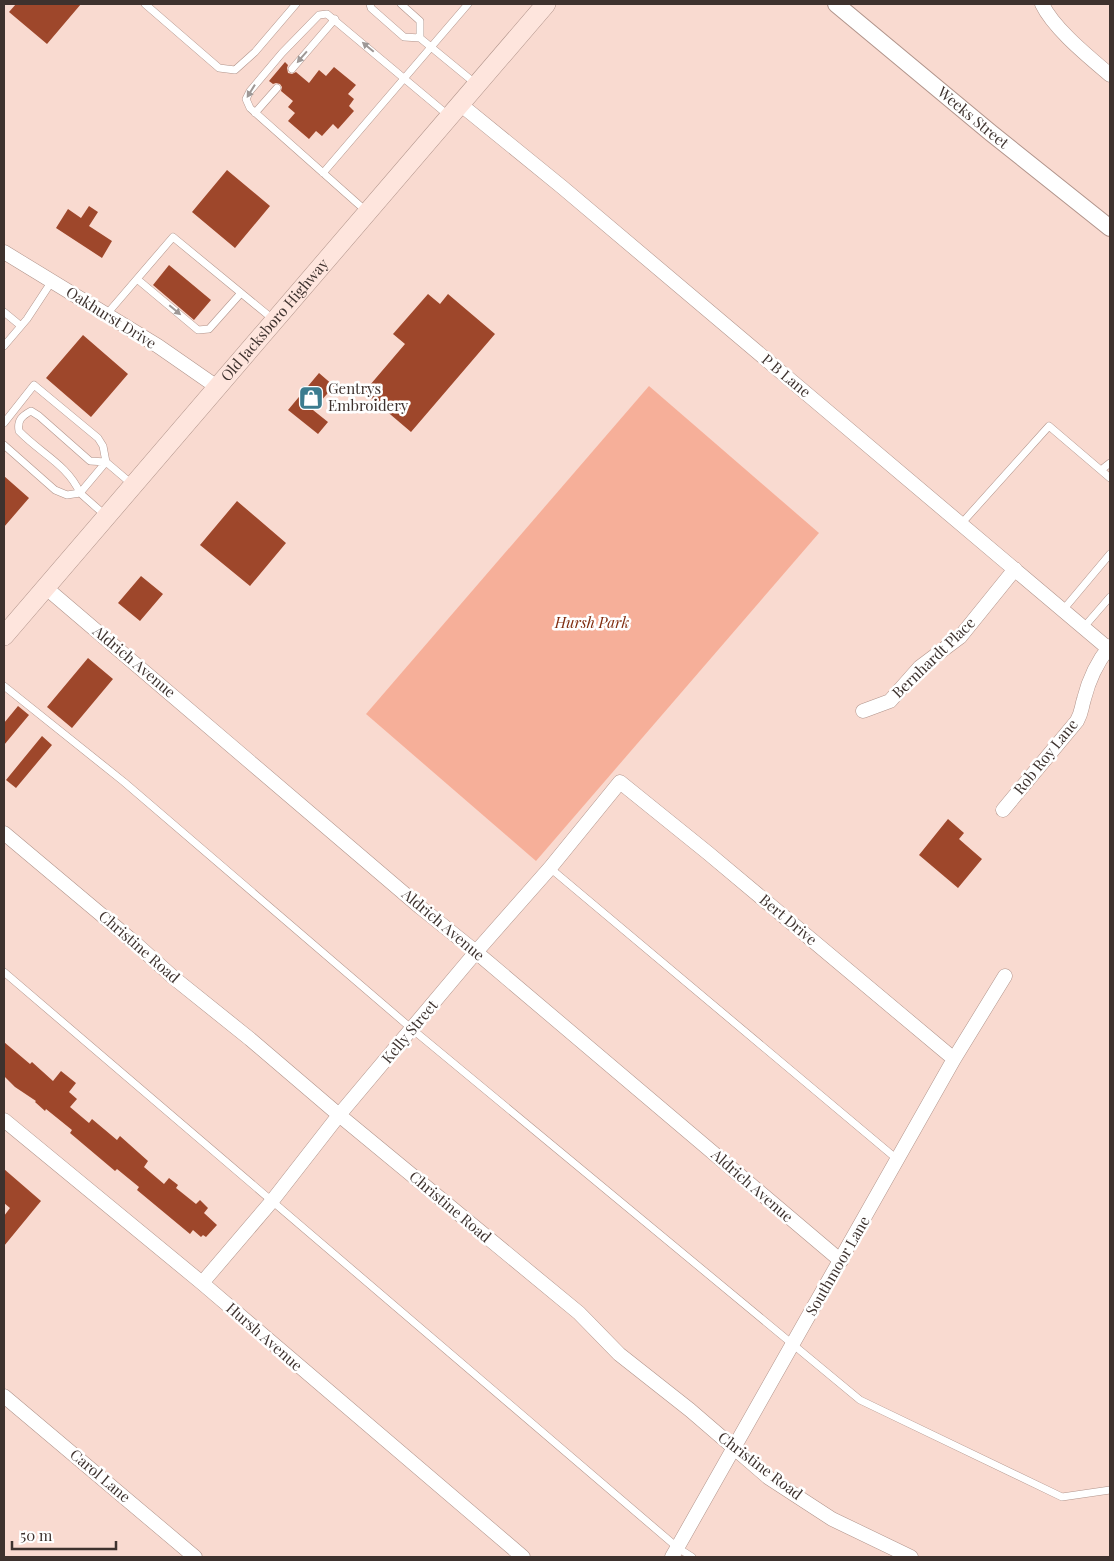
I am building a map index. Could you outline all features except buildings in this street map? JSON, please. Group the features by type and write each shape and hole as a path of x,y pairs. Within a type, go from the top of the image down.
{"main road":[{"name":"Old Jacksboro Highway","path":"4,636 546,4"}],"street":[{"name":"Weeks Street","path":"836,4 991,133 1110,228"},
{"path":"1042,4 1048,16 1060,29 1110,75"},
{"name":"P B Lane","path":"455,110 562,187 1110,648"},
{"name":"Oakhurst Drive","path":"4,252 158,346 217,387"},
{"name":"Bernhardt Place","path":"863,711 890,702 920,667 960,637 1015,569"},
{"name":"Aldrich Avenue","path":"45,587 420,907 476,952 841,1261"},
{"name":"Rob Roy Lane","path":"1003,810 1083,712 1083,701 1094,669 1110,648"},
{"name":"Kelly Street","path":"202,1283 272,1201 339,1116 476,952 550,868 620,782"},
{"name":"Bert Drive","path":"620,782 708,853 954,1059"},
{"name":"Christine Road","path":"4,833 339,1116 571,1307 619,1354 690,1410 770,1478 832,1519 911,1557"},
{"name":"Southmoor Lane","path":"675,1552 954,1059 1005,976"},
{"name":"Hursh Avenue","path":"4,1120 202,1283 523,1557"},
{"name":"Carol Lane","path":"4,1396 195,1557"}],"lane":[{"path":"146,4 219,68 236,70 255,52 296,4"},
{"path":"370,4 371,8 404,37 420,38 477,85"},
{"path":"401,4 420,20 420,38"},
{"path":"323,173 468,4"},
{"path":"367,212 250,108 246,99 250,91 282,53 319,15 327,14 405,78 455,110"},
{"path":"292,69 335,19"},
{"path":"255,113 277,88"},
{"path":"106,314 174,237 275,320"},
{"path":"137,279 198,330 209,329 241,292"},
{"path":"4,346 21,326 52,281"},
{"path":"4,312 21,326"},
{"path":"4,423 34,385 98,438 103,446 106,462"},
{"path":"106,516 80,493 75,481 67,471 19,431 19,420 23,415 32,412 40,416 90,461 106,462 133,485"},
{"path":"961,524 1049,426 1110,478"},
{"path":"4,445 55,490 67,494 80,493 106,462"},
{"path":"1101,470 1110,463"},
{"path":"1063,610 1110,554"},
{"path":"1084,627 1110,597"},
{"path":"4,686 124,782 412,1029 860,1400 1062,1498 1110,1490"},
{"path":"550,868 898,1160"},
{"path":"4,972 272,1201 675,1552 692,1557"}],"green space":[{"name":"Hursh Park","path":"649,386 819,533 536,861 366,714"}],"place":[{"name":"Gentrys Embroidery","path":"311,398"}]}
